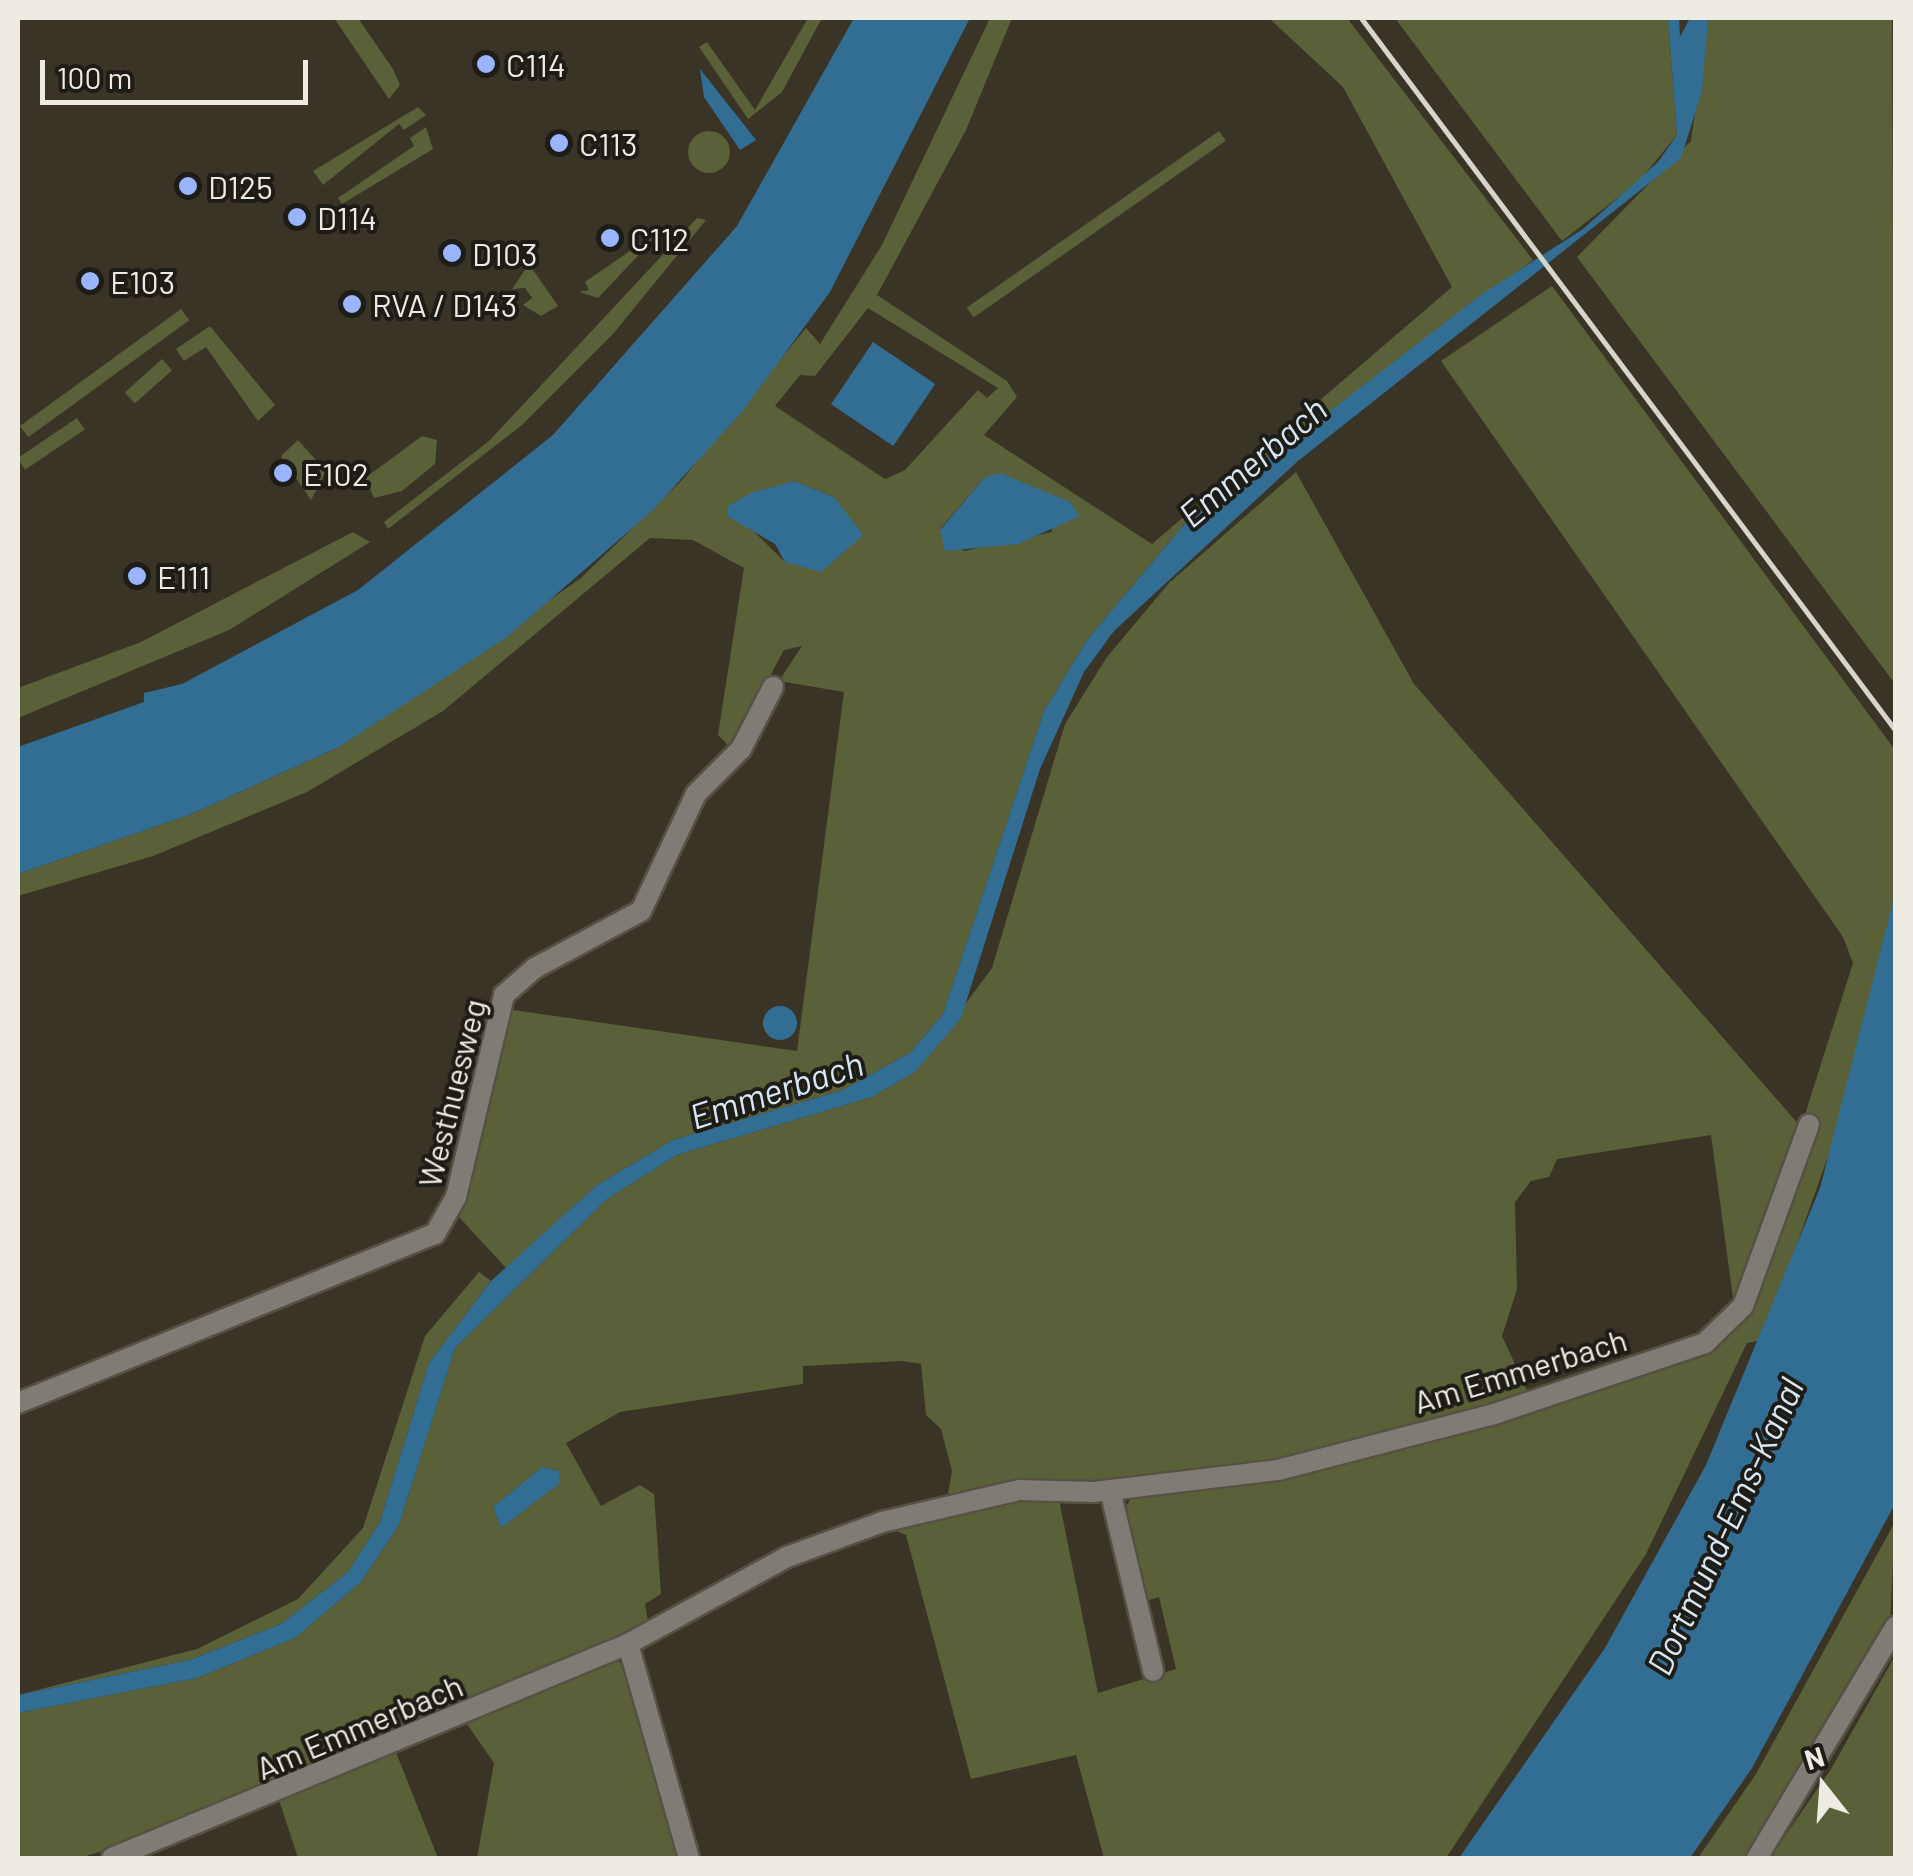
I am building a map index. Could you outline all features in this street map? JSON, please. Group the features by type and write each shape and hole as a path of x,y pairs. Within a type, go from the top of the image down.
{"street":[{"name":"Westhuesweg","path":"18,1402 435,1234 456,1198 504,995 535,968 641,911 696,794 741,749 773,686"},
{"name":"Am Emmerbach","path":"112,1858 628,1644 787,1557 882,1522 1020,1490 1110,1490 1278,1470 1503,1411 1705,1343 1743,1306 1810,1125"},
{"path":"1110,1490 1152,1670"},
{"path":"1757,1858 1896,1626"},
{"path":"628,1644 688,1858"}],"green space":[{"path":"334,18 358,18 393,69 400,85 389,99"},
{"path":"808,18 822,18 782,92 748,119 699,47 707,42 755,110"},
{"path":"990,18 1012,18 966,130 877,295 1007,381 1017,397 984,435 1152,544 1452,287 1343,87 1269,18 1347,18 1533,260 1187,521 1087,640 1044,711 943,1014 911,1052 843,1090 673,1140 597,1185 506,1268 457,1215 507,1009 797,1051 844,692 779,681 802,646 784,650 731,748 718,735 744,568 693,540 650,538 443,711 307,792 153,856 18,896 18,874 189,815 339,747 581,578 681,481 806,328 820,344 882,245","holes":["868,308 998,388 987,398 978,390 905,470 885,479 775,406 800,375 815,376","985,477 1047,493 1052,532 964,551 940,529","794,481 834,497 785,562 728,506"]},
{"path":"1395,18 1668,18 1677,135 1639,181 1562,241"},
{"path":"1708,18 1892,18 1895,684 1577,257 1691,141"},
{"path":"418,107 426,115 404,130 399,124 323,185 313,171"},
{"path":"426,127 433,149 342,204 338,198 414,146 410,138"},
{"path":"709,131 724,137 730,152 724,167 709,173 694,167 688,152 694,137"},
{"path":"1219,131 1226,141 974,317 967,308"},
{"path":"697,218 706,220 613,334 522,425 388,529 384,522 489,441"},
{"path":"666,226 598,298 579,292 589,290 585,282"},
{"path":"529,264 558,306 541,316 523,305 532,298 525,288 512,289"},
{"path":"1552,286 1895,750 1895,894 1849,1097 1763,1340 1747,1343 1646,1554 1446,1858 1104,1858 1076,1755 971,1779 906,1535 885,1526 980,1500 1058,1495 1098,1693 1176,1669 1159,1597 1146,1601 1123,1511 1132,1497 1308,1471 1278,1462 947,1499 952,1471 941,1429 926,1415 921,1364 902,1361 803,1366 803,1384 620,1412 566,1443 601,1506 640,1485 654,1494 661,1594 645,1604 649,1627 175,1828 80,1858 18,1858 18,1713 197,1678 295,1638 361,1582 399,1525 455,1348 607,1199 677,1155 872,1097 915,1072 992,968 1065,724 1107,657 1169,583 1296,472 1414,684 1801,1127 1853,963 1843,937 1441,361","holes":["1711,1135 1733,1298 1711,1344 1486,1418 1530,1397 1502,1336 1517,1289 1515,1202 1531,1181 1549,1177 1557,1159","542,1467 559,1471 559,1483 501,1528 493,1507"]},
{"path":"181,309 189,320 28,437 20,426"},
{"path":"210,326 275,405 258,421 206,347 184,361 176,349"},
{"path":"162,359 172,370 135,404 125,392"},
{"path":"77,418 85,430 25,470 18,458"},
{"path":"422,436 437,440 435,464 402,491 374,498 365,478"},
{"path":"298,440 326,471 311,500 281,456"},
{"path":"353,532 370,542 229,630 18,718 18,688 141,642"},
{"path":"479,1272 491,1281 429,1363 380,1522 348,1572 281,1624 190,1660 18,1695 197,1649 298,1599 363,1528 425,1336"},
{"path":"1895,1522 1890,1623 1749,1858 1698,1858 1756,1774"},
{"path":"1895,1656 1895,1858 1770,1858 1831,1769"},
{"path":"607,1658 632,1667 685,1858 477,1858 494,1763 465,1721"},
{"path":"395,1750 438,1858 298,1858 279,1800"}],"water":[{"path":"854,18 970,18 830,292 741,413 652,511 507,637 339,747 189,815 18,874 18,747 144,702 144,693 182,684 358,590 553,435 737,226"},
{"path":"1668,18 1679,18 1680,37 1690,18 1708,18 1702,91 1681,158 1298,461 1114,631 1084,672 1040,769 961,1018 915,1072 872,1097 677,1155 607,1199 455,1348 399,1525 361,1582 295,1638 197,1678 18,1713 18,1695 190,1660 281,1624 348,1572 380,1522 429,1363 491,1281 597,1185 673,1140 843,1090 911,1052 943,1014 1044,711 1087,640 1187,521 1482,294 1583,229 1658,162 1677,135"},
{"path":"700,69 756,140 740,150 704,97"},
{"path":"873,342 935,384 893,446 831,404"},
{"path":"1000,473 1070,502 1080,516 1018,544 945,551 940,530 985,477"},
{"path":"794,481 834,497 863,535 821,572 785,562 775,544 727,516 728,506 751,493"},
{"name":"Dortmund-Ems-Kanal","path":"1895,894 1895,1504 1752,1768 1690,1858 1459,1858 1605,1648 1706,1465 1820,1188"},
{"path":"780,1006 792,1011 797,1023 792,1035 780,1040 768,1035 763,1023 768,1011"},
{"path":"542,1467 559,1471 560,1483 501,1528 493,1507"}],"railway":[{"path":"1361,18 1896,731"}],"place":[{"name":"C114","path":"486,64"},
{"name":"C113","path":"559,143"},
{"name":"D125","path":"188,186"},
{"name":"D114","path":"297,217"},
{"name":"C112","path":"610,238"},
{"name":"D103","path":"452,253"},
{"name":"E103","path":"90,281"},
{"name":"RVA / D143","path":"352,304"},
{"name":"E102","path":"283,473"},
{"name":"E111","path":"137,576"}],"water label":[{"name":"Emmerbach","path":"1252,461"},
{"name":"Emmerbach","path":"776,1089"}]}
